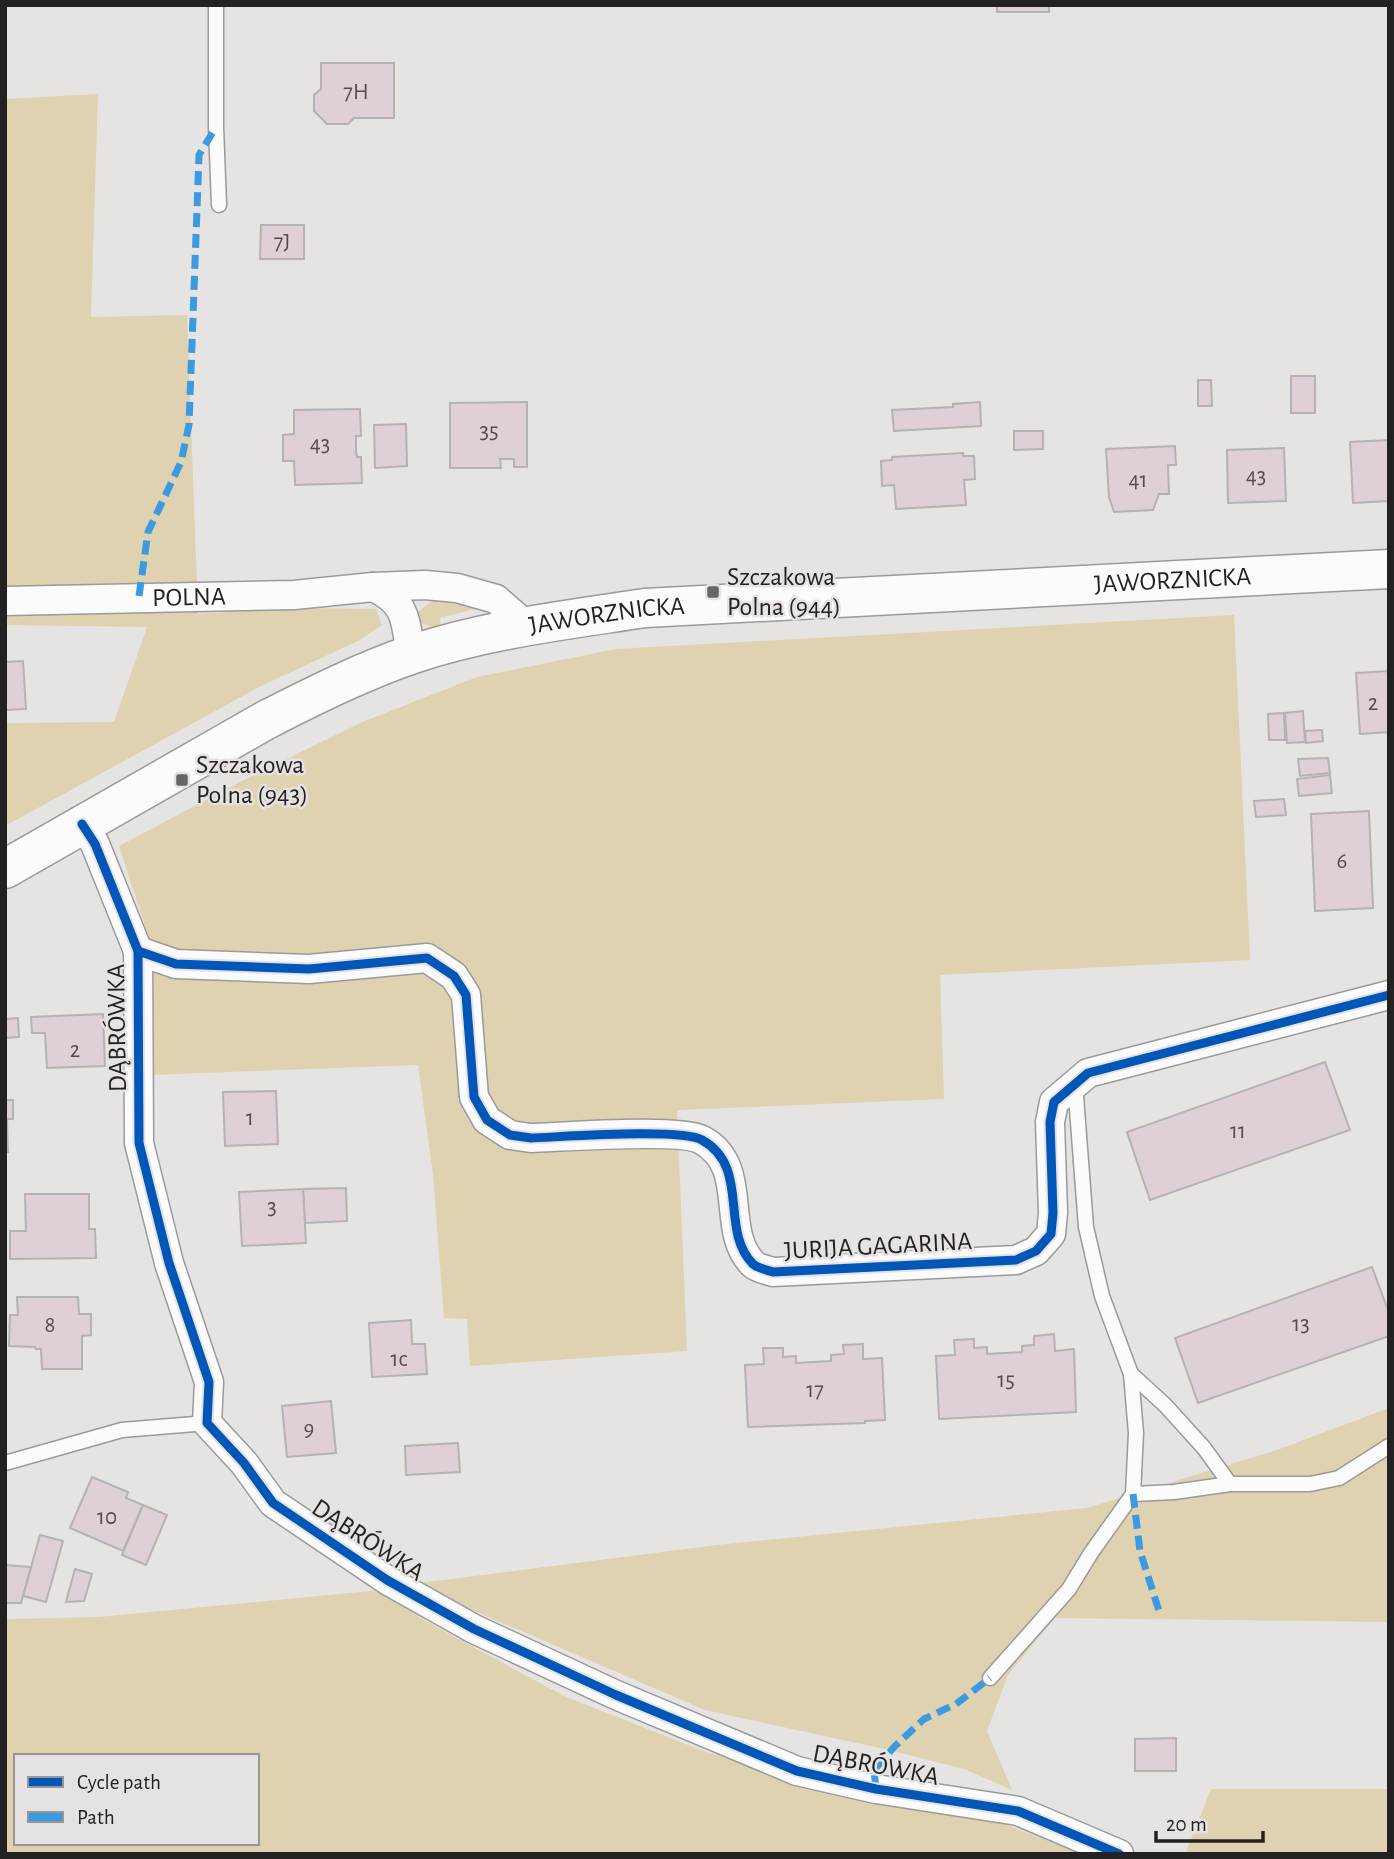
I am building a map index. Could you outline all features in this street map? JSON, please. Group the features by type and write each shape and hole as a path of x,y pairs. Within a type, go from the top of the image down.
{"street":[{"name":"JAWORZNICKA","path":"5,869 266,720 411,655 461,640 527,626 645,608 1389,569"},
{"name":"POLNA","path":"5,601 294,595 425,585 457,588 496,599 527,626"},
{"path":"373,587 390,595 400,606 411,655"},
{"name":"DĄBRÓWKA","path":"82,824 95,844 138,951 139,1143 169,1263 209,1382 207,1423 244,1463 273,1503 387,1580 474,1629 616,1695 796,1771 876,1789 1018,1811 1119,1854"},
{"name":"JURIJA GAGARINA","path":"138,951 176,964 309,969 427,958 454,976 466,995 474,1097 487,1120 510,1135 531,1138 674,1134 701,1139 723,1159 732,1185 738,1240 754,1265 773,1272 1016,1260 1036,1251 1051,1234 1053,1213 1050,1122 1054,1102 1088,1073 1389,995"}],"lane":[{"path":"216,5 219,205"},
{"path":"990,1678 1069,1589 1133,1494 1136,1433 1132,1374 1102,1296 1086,1227 1075,1083"},
{"path":"1132,1374 1204,1448 1230,1484"},
{"path":"5,1463 122,1430 207,1423"},
{"path":"1133,1494 1174,1492 1230,1484 1310,1484 1339,1478 1389,1446"}],"shaded area":[{"path":"98,94 91,317 187,315 198,614 301,608 376,609 382,625 360,640 261,686 5,826 5,723 114,722 147,627 5,625 5,99"},
{"path":"434,599 473,604 474,609 440,618 441,626 429,626 418,620 418,612"},
{"path":"1234,615 1250,960 940,975 944,1099 677,1110 687,1351 470,1366 467,1319 444,1318 433,1174 418,1065 150,1075 154,981 149,938 119,846 360,723 477,677 616,649"},
{"path":"1389,1408 1389,1622 1055,1618 1008,1675 987,1731 1012,1790 964,1769 705,1710 412,1584 717,1545 1087,1508 1277,1450"},
{"path":"381,1590 427,1622 564,1696 711,1754 887,1780 1083,1854 5,1854 5,1619 99,1617"},
{"path":"1211,1789 1389,1789 1389,1854 1185,1854"}],"building":[{"path":"997,5 1049,5 1049,12 997,12"},
{"path":"321,63 394,63 394,118 354,118 348,124 327,124 314,111 314,95 321,89"},
{"path":"261,225 304,225 304,259 260,259"},
{"path":"1291,376 1315,376 1315,413 1291,413"},
{"path":"1198,380 1211,380 1212,406 1198,406"},
{"path":"527,402 527,467 514,467 514,459 500,459 501,468 450,468 450,403"},
{"path":"980,402 981,426 894,431 892,410 953,407 953,404"},
{"path":"360,409 361,436 356,436 356,452 357,457 361,457 362,483 295,485 294,461 283,461 283,435 294,434 294,410"},
{"path":"406,424 407,466 375,468 374,425"},
{"path":"1014,431 1043,431 1043,449 1014,450"},
{"path":"1389,440 1389,501 1353,503 1350,442"},
{"path":"1175,446 1176,465 1168,465 1169,494 1159,494 1153,510 1114,512 1109,497 1106,449"},
{"path":"1284,448 1286,501 1228,503 1227,450"},
{"path":"963,453 963,456 974,456 975,479 964,480 966,505 896,509 894,485 882,486 881,461 892,460 892,457"},
{"path":"23,661 26,709 5,710 5,662"},
{"path":"1389,671 1389,732 1360,734 1356,673"},
{"path":"1303,711 1305,742 1287,743 1285,713"},
{"path":"1284,713 1285,740 1269,740 1268,714"},
{"path":"1322,730 1323,741 1306,743 1305,731"},
{"path":"1328,758 1330,773 1300,776 1298,759"},
{"path":"1330,775 1332,793 1299,796 1297,779"},
{"path":"1284,799 1286,815 1256,817 1254,801"},
{"path":"1369,811 1373,908 1315,911 1311,814"},
{"path":"103,1014 105,1066 47,1068 45,1033 32,1033 31,1017"},
{"path":"18,1018 19,1037 5,1038 5,1019"},
{"path":"1325,1062 1350,1130 1150,1200 1127,1132"},
{"path":"276,1091 278,1144 225,1146 223,1092"},
{"path":"5,1100 13,1100 13,1119 7,1119 8,1152 5,1152"},
{"path":"346,1188 347,1221 305,1223 303,1189"},
{"path":"303,1189 306,1243 242,1246 239,1192"},
{"path":"25,1194 89,1194 89,1229 95,1229 96,1258 10,1259 10,1231 26,1231"},
{"path":"1372,1267 1389,1313 1389,1336 1198,1403 1175,1338"},
{"path":"17,1297 78,1297 79,1314 91,1314 91,1335 82,1336 82,1369 42,1369 41,1349 9,1346 10,1315 18,1315"},
{"path":"411,1320 412,1344 425,1344 427,1374 372,1377 369,1323"},
{"path":"1054,1334 1055,1351 1074,1349 1076,1412 939,1419 936,1356 955,1355 954,1340 974,1339 974,1348 987,1347 987,1354 1022,1352 1022,1346 1034,1345 1034,1336"},
{"path":"863,1344 863,1359 882,1358 885,1420 748,1427 745,1365 764,1364 763,1348 783,1348 783,1357 796,1356 796,1363 831,1361 831,1355 844,1354 843,1345"},
{"path":"331,1401 336,1453 287,1457 282,1406"},
{"path":"458,1443 460,1472 406,1475 405,1446"},
{"path":"92,1477 128,1492 126,1498 143,1505 123,1551 70,1528"},
{"path":"143,1505 167,1515 146,1565 122,1555"},
{"path":"40,1535 63,1541 46,1602 23,1596"},
{"path":"5,1565 31,1567 21,1603 5,1603"},
{"path":"75,1569 92,1574 84,1601 66,1602"},
{"path":"1176,1738 1176,1771 1135,1771 1135,1739"}],"marked path":[{"path":"139,596 148,532 181,462 189,425 199,155 216,127"},
{"path":"1133,1494 1140,1551 1160,1614"},
{"path":"876,1789 874,1770 895,1746 924,1719 956,1704 990,1678"}],"cycle path":[{"path":"82,824 95,844 138,951 139,1143 169,1263 209,1382 207,1423 244,1463 273,1503 387,1580 474,1629 616,1695 797,1771 876,1789 1018,1811 1119,1854"},
{"path":"138,951 176,964 309,969 427,958 454,976 466,995 474,1097 487,1120 510,1135 531,1138 671,1134 702,1140 717,1152 726,1166 743,1250 753,1264 773,1272 1016,1260 1036,1251 1051,1234 1053,1213 1050,1122 1054,1102 1088,1073 1389,995"}],"place":[{"name":"Szczakowa Polna (944)","path":"713,592"},
{"name":"Szczakowa Polna (943)","path":"182,780"}]}
